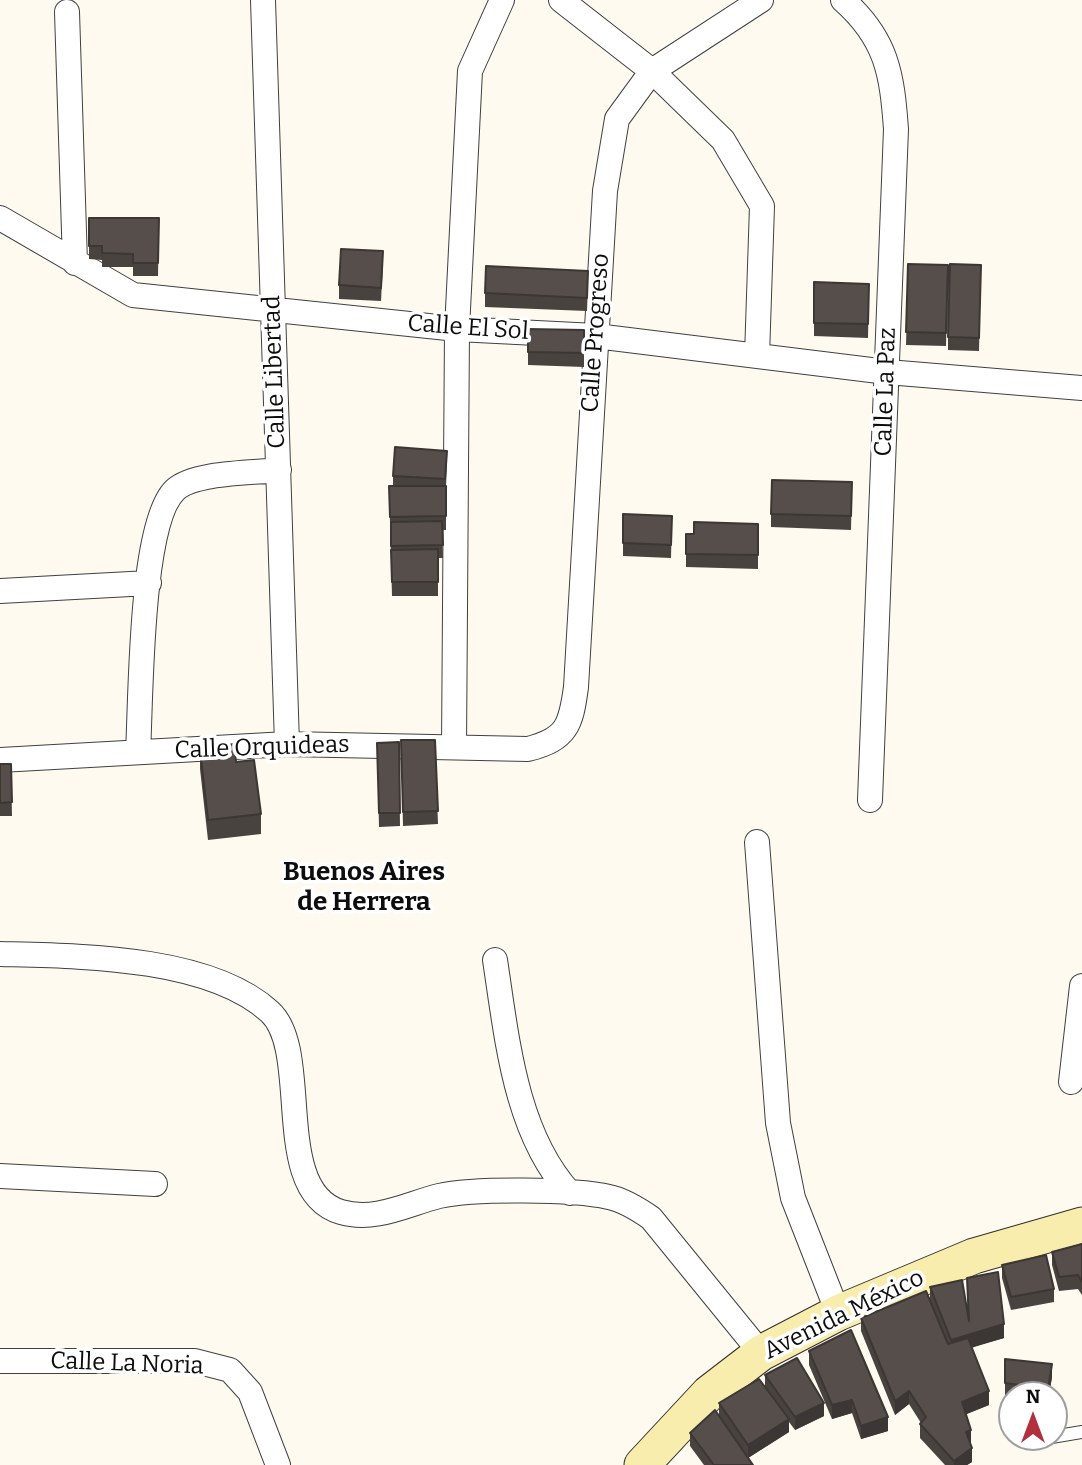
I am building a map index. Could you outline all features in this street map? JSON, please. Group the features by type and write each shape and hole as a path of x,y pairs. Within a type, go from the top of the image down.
{"street":[{"name":"Calle Libertad","path":"263,0 287,744"},
{"path":"454,747 457,328 470,71 502,0"},
{"path":"561,0 652,71 723,140 762,206 757,356"},
{"name":"Calle Progreso","path":"563,734 572,713 576,688 606,191 617,119 652,71 761,0"},
{"name":"Calle La Paz","path":"843,0 875,34 886,59 893,91 896,129 870,800"},
{"path":"67,12 75,263"},
{"name":"Calle El Sol","path":"0,218 133,295 457,328 596,336 887,372 1082,388"},
{"path":"138,752 149,583 155,530 162,507 176,488 204,478 279,470"},
{"path":"0,591 149,583"},
{"name":"Calle Orquideas","path":"0,760 287,744 528,748 545,744 563,734"},
{"path":"757,842 778,1123 793,1198 838,1313"},
{"path":"0,954 88,957 146,963 197,975 245,995 272,1014 286,1041 305,1177 323,1203 342,1212 366,1214 392,1212 441,1195 506,1191 609,1197 634,1206 651,1218 761,1353"},
{"path":"495,960 509,1049 524,1105 542,1156 552,1173 570,1193"},
{"path":"1071,1082 1082,986"},
{"path":"0,1176 155,1184"},
{"name":"Avenida México","path":"642,1465 709,1393 761,1353 838,1313 974,1255 1082,1226"},
{"name":"Calle La Noria","path":"0,1361 195,1361 230,1370 250,1392 278,1465"}],"building":[{"path":"89,218 159,218 158,263 133,263 133,254 102,253 102,246 89,246"},
{"path":"341,249 383,251 381,288 339,285"},
{"path":"908,264 948,265 946,333 906,332"},
{"path":"950,264 981,265 979,338 948,337"},
{"path":"486,266 588,271 587,298 485,293"},
{"path":"814,282 869,284 868,324 814,323"},
{"path":"528,329 584,330 584,353 528,352"},
{"path":"395,447 447,451 445,479 393,476"},
{"path":"772,480 852,482 851,516 771,514"},
{"path":"389,486 446,486 446,516 390,517"},
{"path":"623,514 672,516 671,545 623,543"},
{"path":"442,521 443,545 391,546 391,522"},
{"path":"694,522 758,524 758,555 686,554 686,534 694,534"},
{"path":"438,549 438,582 392,582 391,550"},
{"path":"401,740 435,740 438,811 403,812"},
{"path":"399,742 400,813 379,813 377,743"},
{"path":"234,744 236,762 254,760 261,814 208,820 200,749"},
{"path":"0,764 11,764 12,802 0,803"},
{"path":"1082,1244 1082,1282 1078,1275 1059,1277 1052,1252"},
{"path":"1046,1255 1054,1289 1011,1297 1002,1265"},
{"path":"998,1272 1004,1324 951,1340 930,1287 962,1280 969,1321 967,1278"},
{"path":"926,1291 948,1344 968,1338 989,1391 962,1402 971,1430 966,1432 972,1448 954,1461 920,1424 926,1417 909,1391 895,1401 861,1318"},
{"path":"851,1330 888,1417 861,1426 852,1400 832,1405 809,1351"},
{"path":"797,1358 824,1403 795,1417 765,1375"},
{"path":"1005,1359 1052,1364 1049,1381 1005,1381"},
{"path":"759,1379 789,1419 748,1445 719,1403"},
{"path":"715,1410 753,1465 714,1465 690,1433"}],"district":[{"name":"Buenos Aires de Herrera","path":"364,888"}]}
